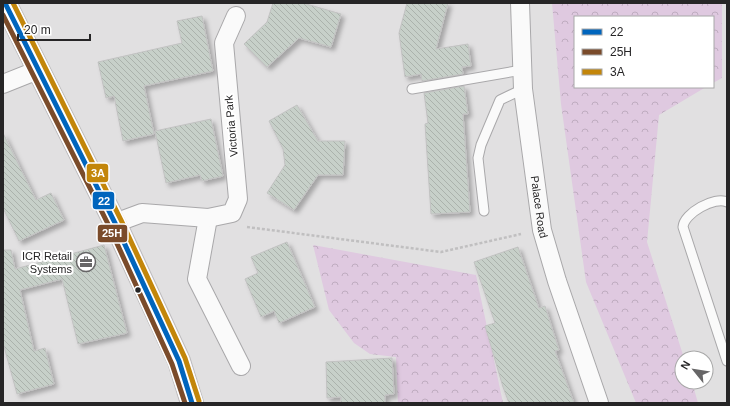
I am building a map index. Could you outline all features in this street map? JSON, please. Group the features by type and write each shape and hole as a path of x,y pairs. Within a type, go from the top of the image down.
{"main road":[{"path":"5,3 115,223 179,361 192,403"}],"street":[{"name":"Palace Road","path":"520,3 522,70 542,230 557,281 599,403"},
{"name":"Victoria Park","path":"232,213 238,200 224,43 236,16"},
{"path":"3,84 38,70"},
{"path":"115,223 142,213 208,218 232,213"},
{"path":"208,218 197,279 241,366"}],"lane":[{"path":"412,89 522,70"},
{"path":"484,211 478,158 481,145 500,100 524,89"},
{"path":"727,202 719,200 691,213 685,220 683,227 727,361"}],"path":[{"path":"232,213 241,227 441,252 542,230"}],"green space":[{"path":"552,3 722,3 722,78 714,82 714,16 574,16 574,88 704,88 659,115 647,242 681,350 674,350 674,390 694,390 698,403 636,403 586,282 561,104"},
{"path":"313,245 476,275 503,403 398,403 396,357 370,354 354,343 329,310"}],"building":[{"path":"273,3 303,3 341,14 331,47 299,38 267,67 244,44 267,22"},
{"path":"407,3 448,3 436,49 468,44 471,66 462,67 463,74 422,81 421,74 405,77 399,33"},
{"path":"202,16 213,71 144,86 154,134 123,141 114,96 106,98 98,62 182,43 177,21"},
{"path":"464,86 468,114 463,114 470,212 431,214 425,124 428,123 424,93"},
{"path":"297,105 318,141 345,141 343,175 318,175 294,210 267,193 285,165 283,149 269,121"},
{"path":"211,119 223,176 202,181 200,175 166,183 155,131"},
{"path":"3,133 36,200 51,193 64,220 19,241 3,208"},
{"path":"287,242 315,307 279,323 274,311 261,317 245,279 258,273 251,257"},
{"path":"104,245 127,333 78,344 62,279 20,290 34,351 45,348 54,384 17,394 3,343 3,250 11,250 15,269"},
{"path":"518,247 539,308 545,306 559,350 555,351 574,403 509,403 503,387 485,326 495,323 474,262"},
{"path":"392,358 394,394 385,395 385,403 341,403 341,397 327,398 326,362"}],"transit line":[{"name":"22","path":"5,3 115,223 179,361 192,403"},
{"name":"3A","path":"13,3 121,220 185,358 199,401"},
{"name":"25H","path":"3,15 109,226 172,364 185,403"}],"place":[{"name":"ICR Retail Systems","path":"86,262"}]}
